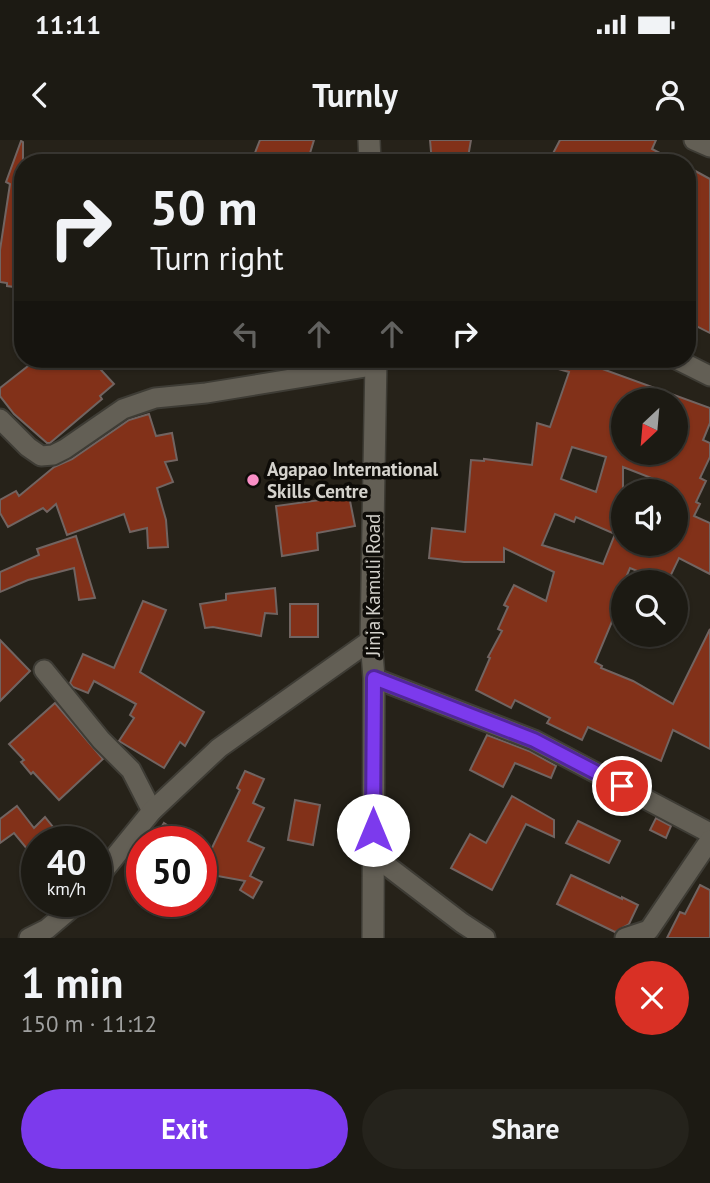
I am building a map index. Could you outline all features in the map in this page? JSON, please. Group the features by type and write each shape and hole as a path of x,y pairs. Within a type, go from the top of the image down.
{"main road":[{"name":"Jinja Kamuli Road","path":"373,938 374,678 371,640 376,368"}],"street":[{"path":"694,140 710,147"},
{"path":"0,419 41,456 53,455 123,409 155,398 206,393 343,368"},
{"path":"694,368 710,376"},
{"path":"112,860 152,811 219,748 371,640"},
{"path":"44,670 101,740 131,770 152,811"},
{"path":"374,678 534,740 710,833"},
{"path":"625,938 649,930 710,841"},
{"path":"373,855 485,938"},
{"path":"29,938 47,929 61,917"}],"building":[{"path":"260,140 314,140 310,154 255,154"},
{"path":"430,140 471,140 469,154 431,154"},
{"path":"560,140 656,140 652,149 662,154 553,154"},
{"path":"21,141 23,154 16,154"},
{"path":"14,160 14,287 0,282 0,250 10,184 6,182"},
{"path":"696,171 710,179 710,333 696,326"},
{"path":"26,368 99,368 114,384 100,396 102,399 50,443 14,414 0,396 0,388"},
{"path":"555,368 600,368 655,388 611,388 611,466 688,466 688,400 710,408 710,423 703,440 710,443 710,457 700,478 706,481 696,502 700,504 694,516 710,523 710,574 679,558 673,570 611,570 611,624 595,662 602,666 601,668 633,681 673,704 710,629 710,749 673,730 661,761 588,727 582,740 547,723 550,718 515,700 511,708 476,690 490,658 488,657 502,631 498,629 508,607 504,605 514,585 546,601 554,572 504,548 504,562 464,562 429,558 432,528 465,532 471,460 532,465 537,423 550,427 569,372","holes":["572,447 606,457 596,492 561,479"]},
{"path":"149,414 156,436 172,433 177,460 165,462 173,482 157,488 166,520 168,547 148,548 147,528 130,532 124,514 67,535 56,504 47,512 43,508 8,527 0,513 0,500 16,491 19,496 54,467 72,459 129,420"},
{"path":"349,496 355,526 317,533 318,550 282,556 276,506"},
{"path":"76,536 95,598 79,600 74,568 28,580 0,592 0,572 39,555 37,549"},
{"path":"275,588 277,614 265,613 261,636 213,627 205,628 200,604 226,600 226,594"},
{"path":"143,601 166,610 140,672 204,712 185,746 180,742 164,768 119,741 134,718 130,715 136,704 94,681 88,693 70,683 83,654 114,668"},
{"path":"290,604 318,604 318,637 290,637"},
{"path":"0,640 30,671 0,701"},
{"path":"55,703 103,759 59,800 33,772 31,774 21,762 24,760 9,744"},
{"path":"487,735 529,751 556,766 551,778 515,763 503,787 470,770"},
{"path":"245,771 264,779 253,803 264,808 248,841 264,848 250,876 262,882 253,898 240,890 245,881 217,876 217,838 240,790 237,788"},
{"path":"512,796 554,820 554,837 526,824 492,890 451,868 470,834 486,843"},
{"path":"295,800 320,805 313,845 288,840"},
{"path":"17,806 32,826 21,826 21,842 14,833 0,843 0,819"},
{"path":"45,817 52,826 36,826"},
{"path":"656,818 671,826 666,838 650,830"},
{"path":"578,821 620,841 609,863 566,843"},
{"path":"571,875 638,905 629,924 615,932 557,904"},
{"path":"700,885 710,890 710,938 667,938 680,912 685,914"}],"place":[{"name":"Agapao International Skills Centre","path":"253,480"}],"route":[{"path":"373,830 374,678 534,740 622,786"}]}
